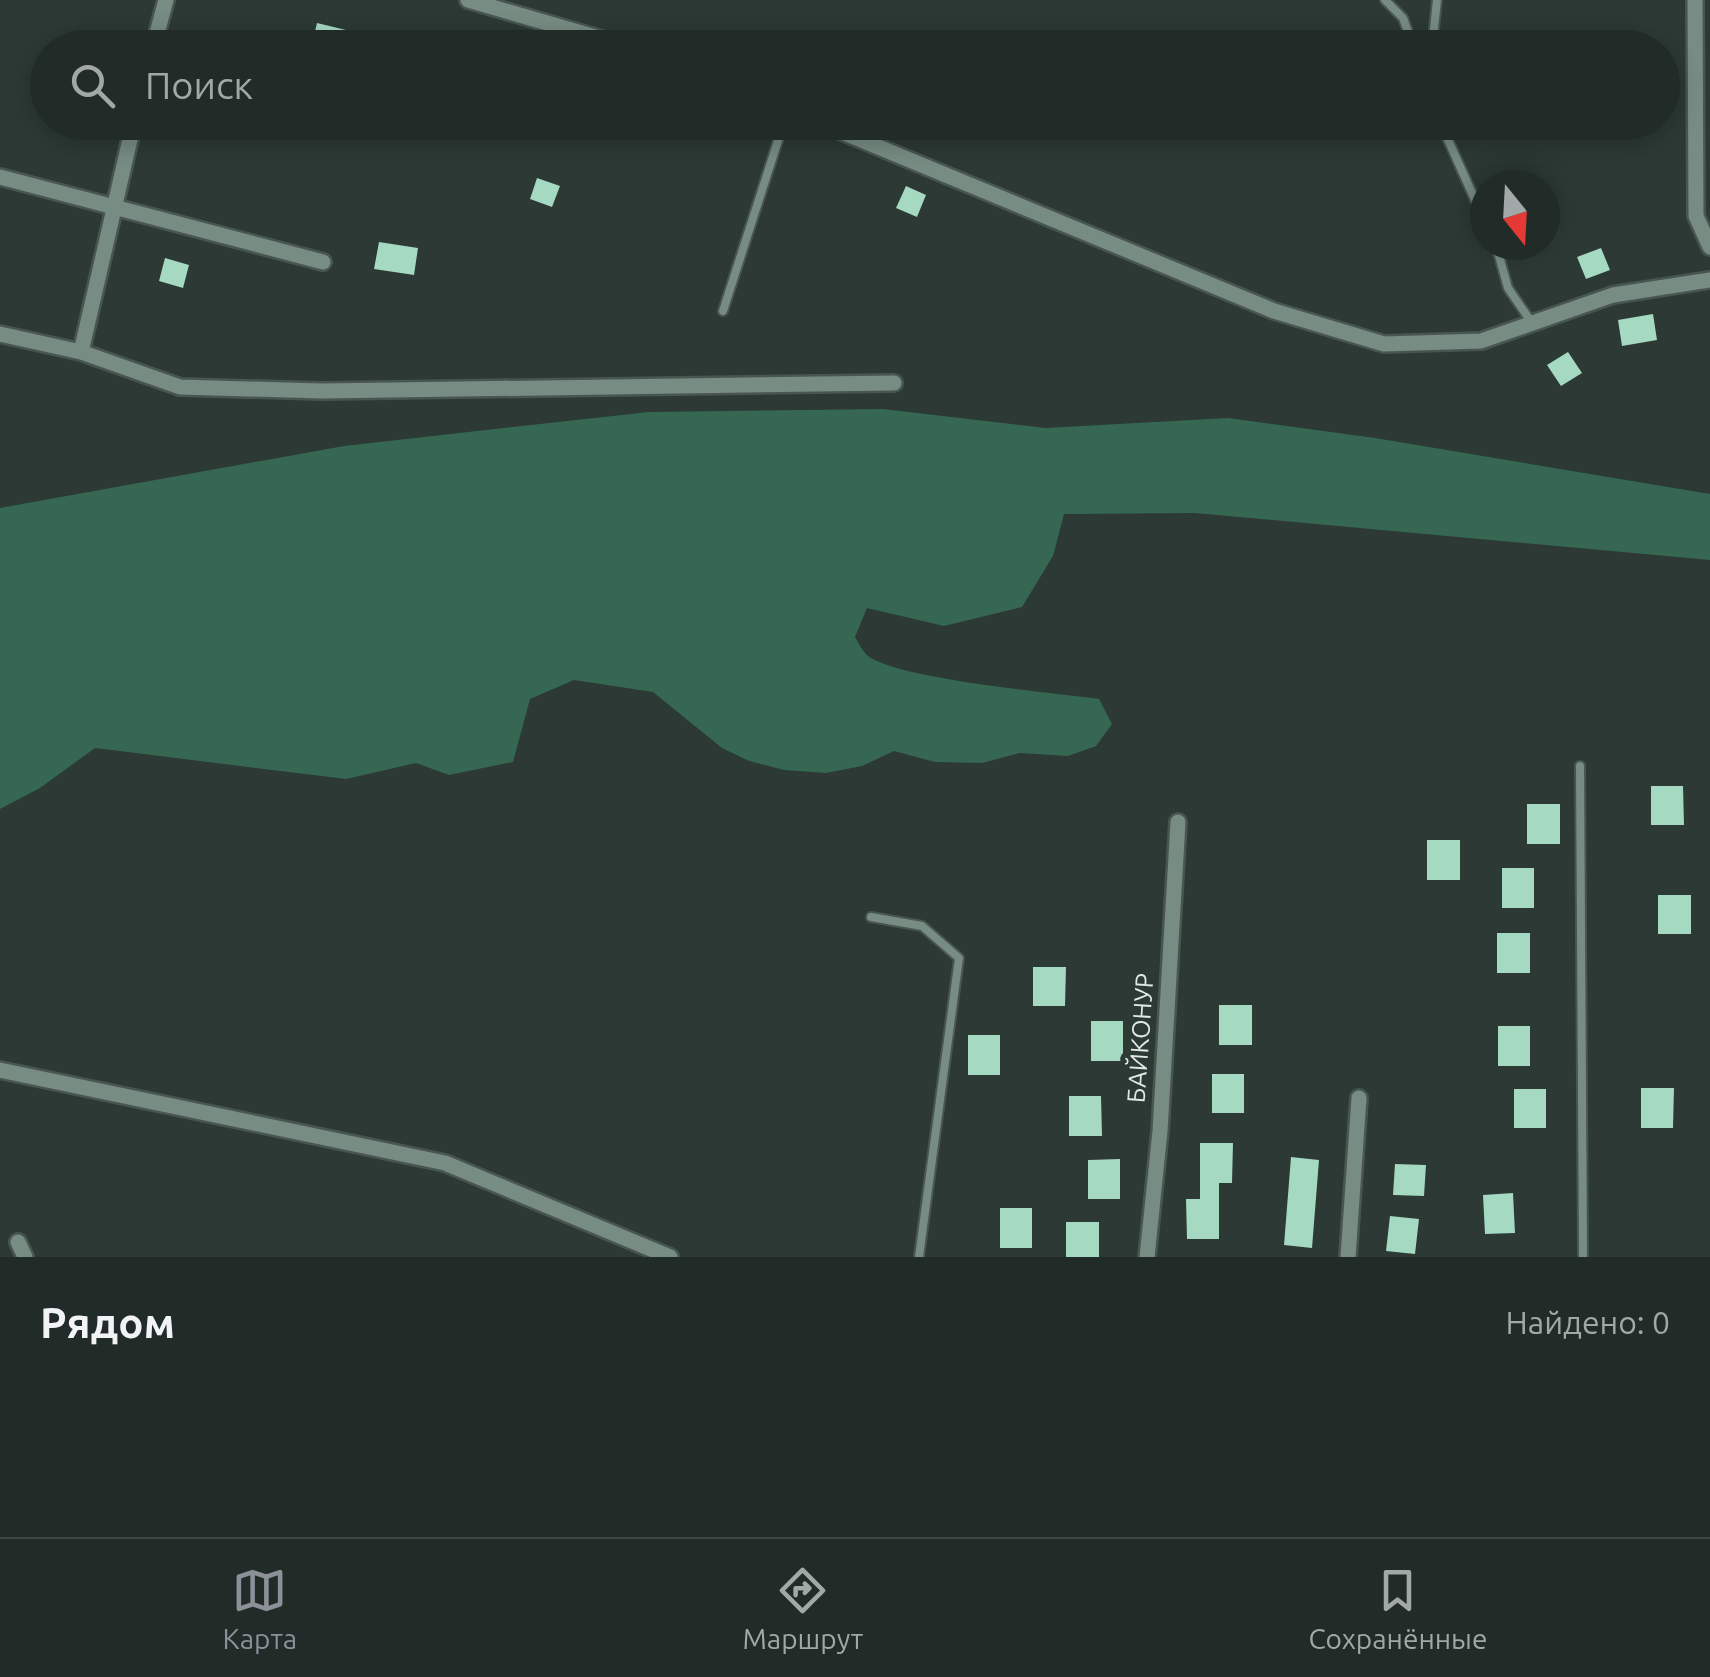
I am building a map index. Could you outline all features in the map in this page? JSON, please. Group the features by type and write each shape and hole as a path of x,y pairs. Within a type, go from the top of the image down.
{"street":[{"path":"158,30 166,0"},
{"path":"468,0 571,30"},
{"path":"1695,0 1696,216 1710,247"},
{"path":"81,352 130,140"},
{"path":"861,140 1274,311 1384,344 1481,341 1612,295 1710,280"},
{"path":"0,177 112,210 323,262"},
{"path":"0,334 81,352 180,388 322,391 894,383"},
{"name":"БАЙКОНУР","path":"1147,1257 1160,1131 1178,822"},
{"path":"0,1070 445,1163 670,1257"},
{"path":"1348,1257 1359,1098"}],"lane":[{"path":"1386,0 1403,18 1407,30"},
{"path":"1434,30 1437,0"},
{"path":"723,310 778,140"},
{"path":"1448,140 1470,189"},
{"path":"1500,260 1508,288 1532,323"},
{"path":"1580,766 1583,1257"},
{"path":"871,917 922,926 959,958 918,1257"}],"shaded area":[{"path":"883,409 1045,428 1228,418 1375,438 1710,494 1710,560 1195,513 1064,514 1053,556 1022,607 944,626 867,608 855,637 868,656 911,672 1099,699 1112,724 1096,746 1068,756 1020,753 982,763 935,762 894,751 862,766 826,773 784,770 749,761 722,748 653,692 574,680 530,699 513,762 449,775 416,763 346,779 95,748 40,788 0,809 0,508 344,446 477,431 649,412"}],"building":[{"path":"317,23 346,30 315,30"},
{"path":"537,178 560,186 552,207 530,199"},
{"path":"906,186 926,195 917,217 896,208"},
{"path":"379,242 418,248 414,275 374,269"},
{"path":"1601,248 1610,270 1586,279 1577,257"},
{"path":"165,258 189,265 183,288 159,281"},
{"path":"1653,314 1657,340 1622,346 1618,320"},
{"path":"1568,352 1582,373 1561,386 1547,365"},
{"path":"1651,786 1683,786 1684,825 1651,825"},
{"path":"1527,804 1560,804 1560,844 1527,844"},
{"path":"1427,840 1460,840 1460,880 1427,880"},
{"path":"1502,868 1534,868 1534,908 1502,908"},
{"path":"1658,895 1691,895 1691,934 1658,934"},
{"path":"1497,933 1530,933 1530,973 1497,973"},
{"path":"1033,967 1066,967 1065,1006 1033,1006"},
{"path":"1219,1005 1252,1005 1252,1045 1219,1045"},
{"path":"1091,1021 1123,1021 1123,1061 1091,1061"},
{"path":"1498,1026 1530,1026 1530,1066 1498,1066"},
{"path":"968,1035 1000,1035 1000,1075 968,1075"},
{"path":"1212,1074 1244,1074 1244,1113 1212,1113"},
{"path":"1641,1088 1674,1088 1673,1128 1641,1128"},
{"path":"1514,1089 1546,1089 1546,1128 1514,1128"},
{"path":"1069,1096 1101,1096 1102,1136 1069,1136"},
{"path":"1200,1143 1233,1143 1232,1183 1219,1183 1219,1239 1187,1239 1186,1199 1200,1199"},
{"path":"1291,1157 1319,1160 1312,1248 1284,1245"},
{"path":"1120,1159 1120,1199 1088,1199 1088,1160"},
{"path":"1395,1164 1426,1165 1424,1196 1393,1195"},
{"path":"1513,1193 1515,1233 1485,1234 1483,1195"},
{"path":"1000,1208 1032,1208 1032,1248 1000,1248"},
{"path":"1390,1216 1419,1219 1415,1254 1386,1251"},
{"path":"1066,1222 1099,1222 1099,1257 1066,1257"}]}
